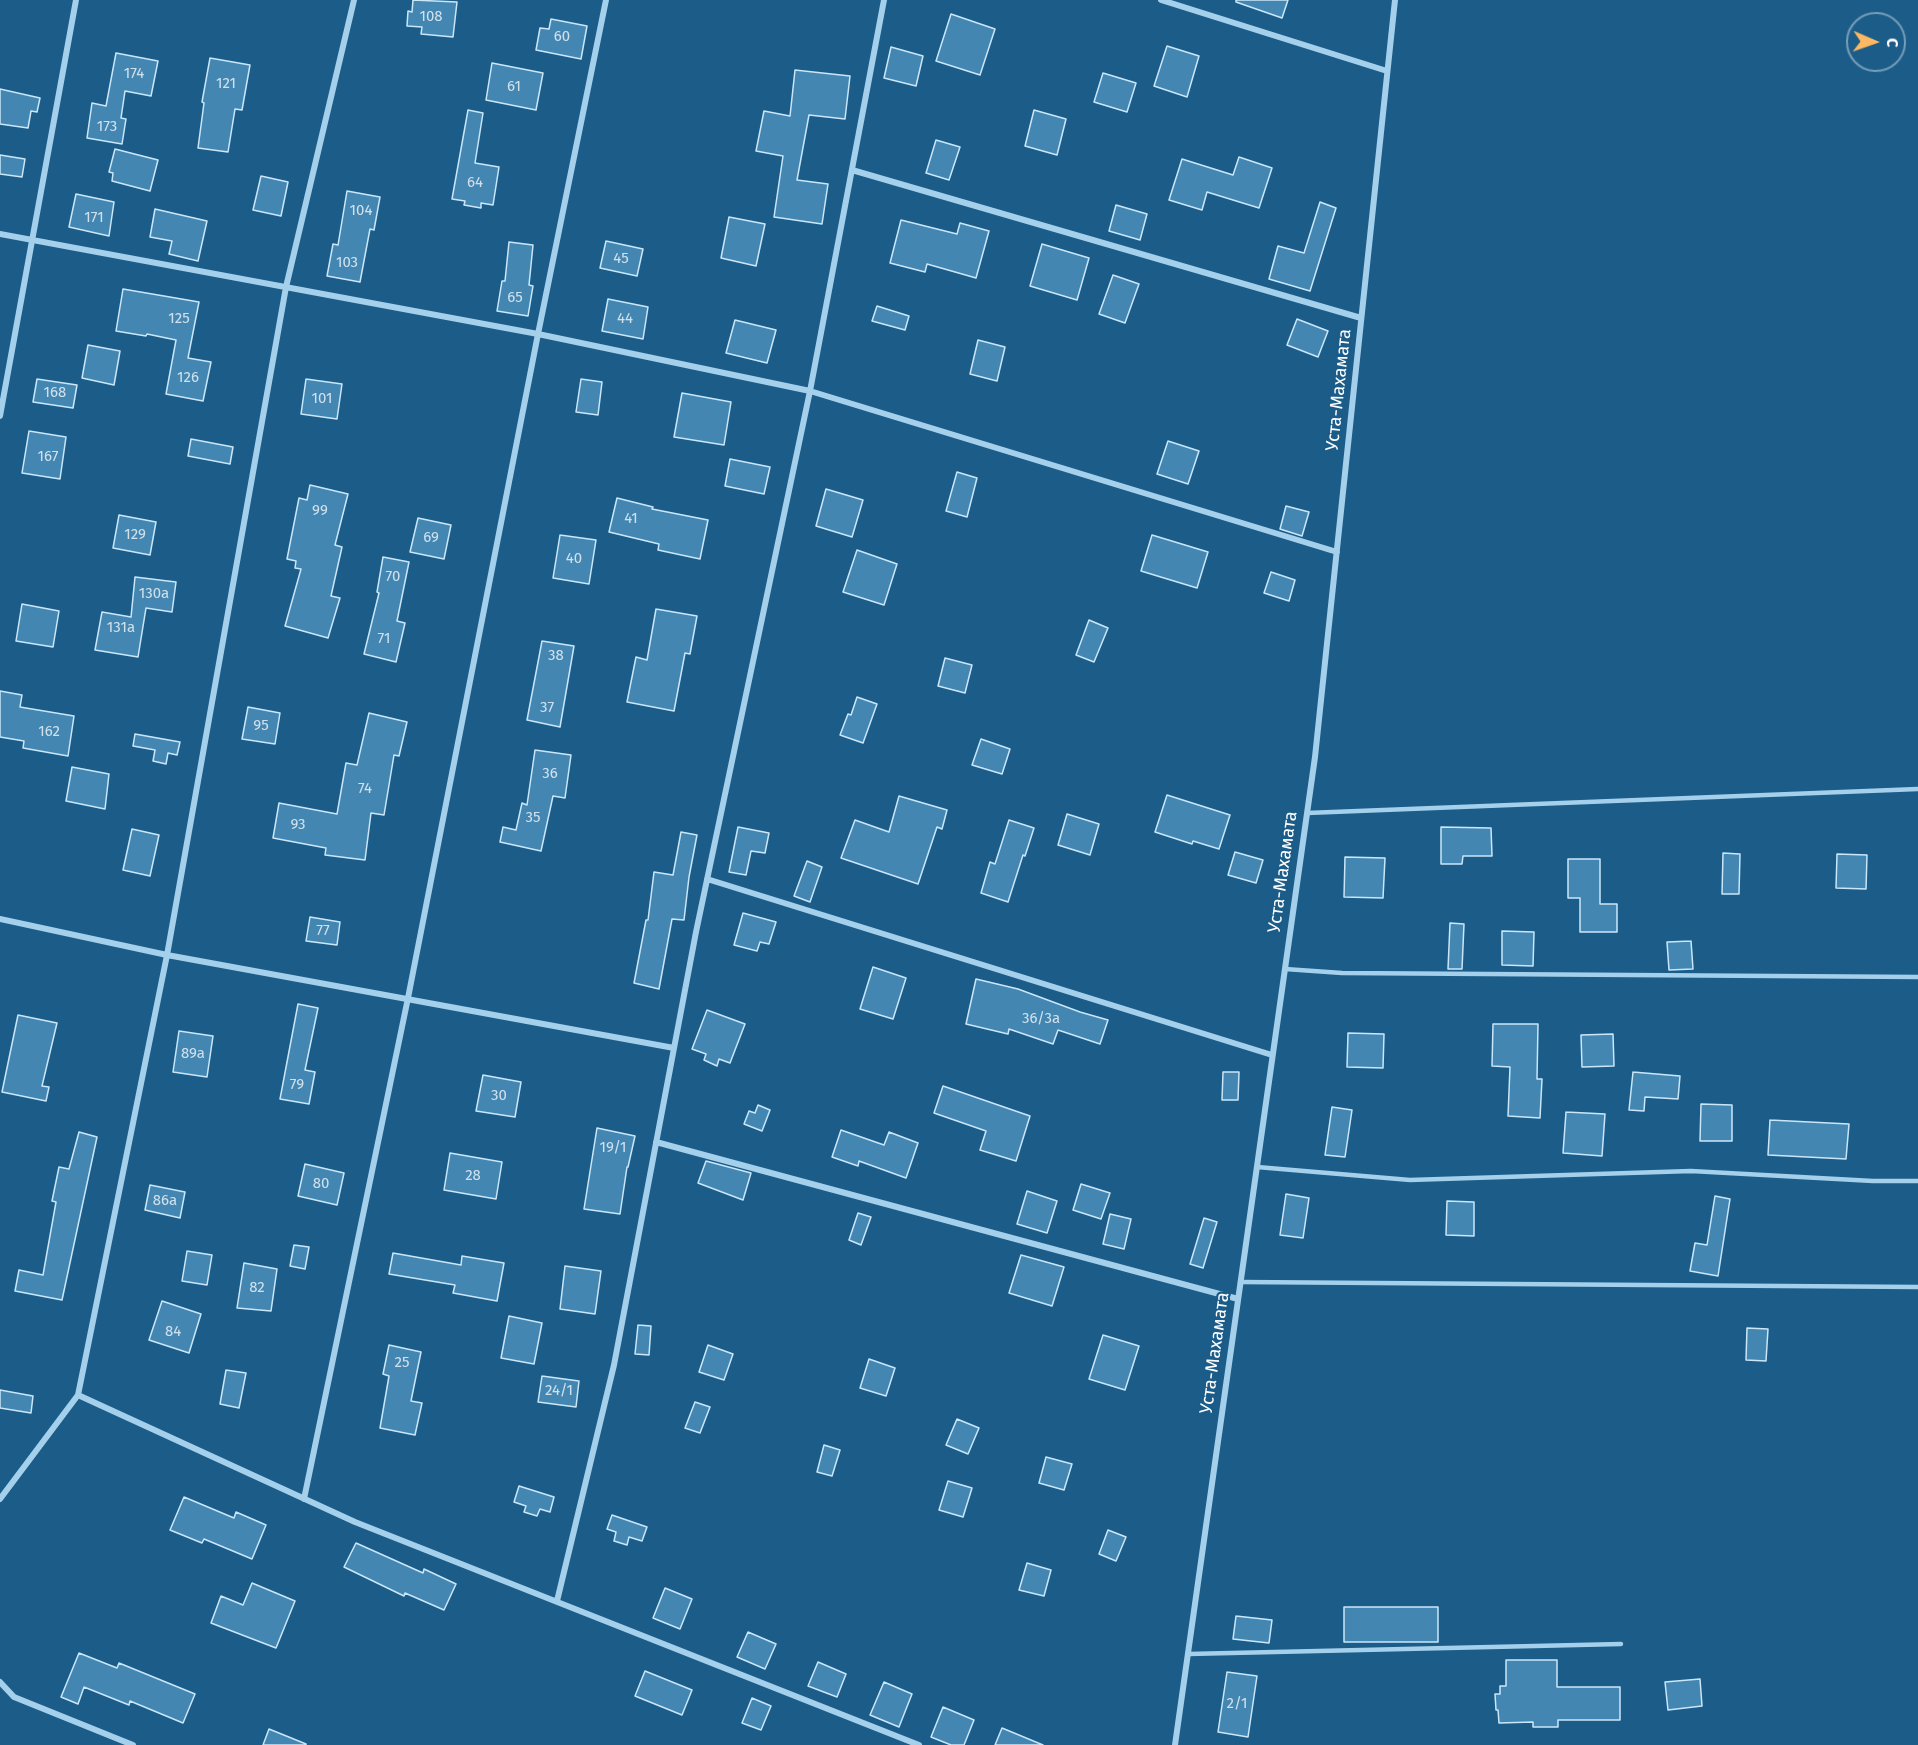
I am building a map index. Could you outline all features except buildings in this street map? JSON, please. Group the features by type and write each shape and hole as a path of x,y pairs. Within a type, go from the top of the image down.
{"street":[{"path":"0,416 76,0"},
{"path":"0,1499 78,1395 167,955 286,287 354,0"},
{"path":"304,1499 408,998 606,0"},
{"path":"557,1601 614,1365 707,879 810,392 884,0"},
{"path":"1161,0 1387,72"},
{"name":"Уста-Махамата","path":"1175,1745 1315,757 1395,0"},
{"path":"852,170 1362,318"},
{"path":"0,234 538,334 810,392 1336,552"},
{"path":"707,879 1272,1055"},
{"path":"0,919 167,955 674,1048"},
{"path":"656,1143 1238,1299"},
{"path":"78,1395 355,1522 919,1745"},
{"path":"0,1682 14,1697 133,1745"}],"lane":[{"path":"1307,813 1918,789"},
{"path":"1285,969 1342,973 1918,977"},
{"path":"1257,1167 1410,1180 1691,1172 1918,1181"},
{"path":"1240,1282 1918,1287"},
{"path":"1188,1654 1621,1644"}]}
